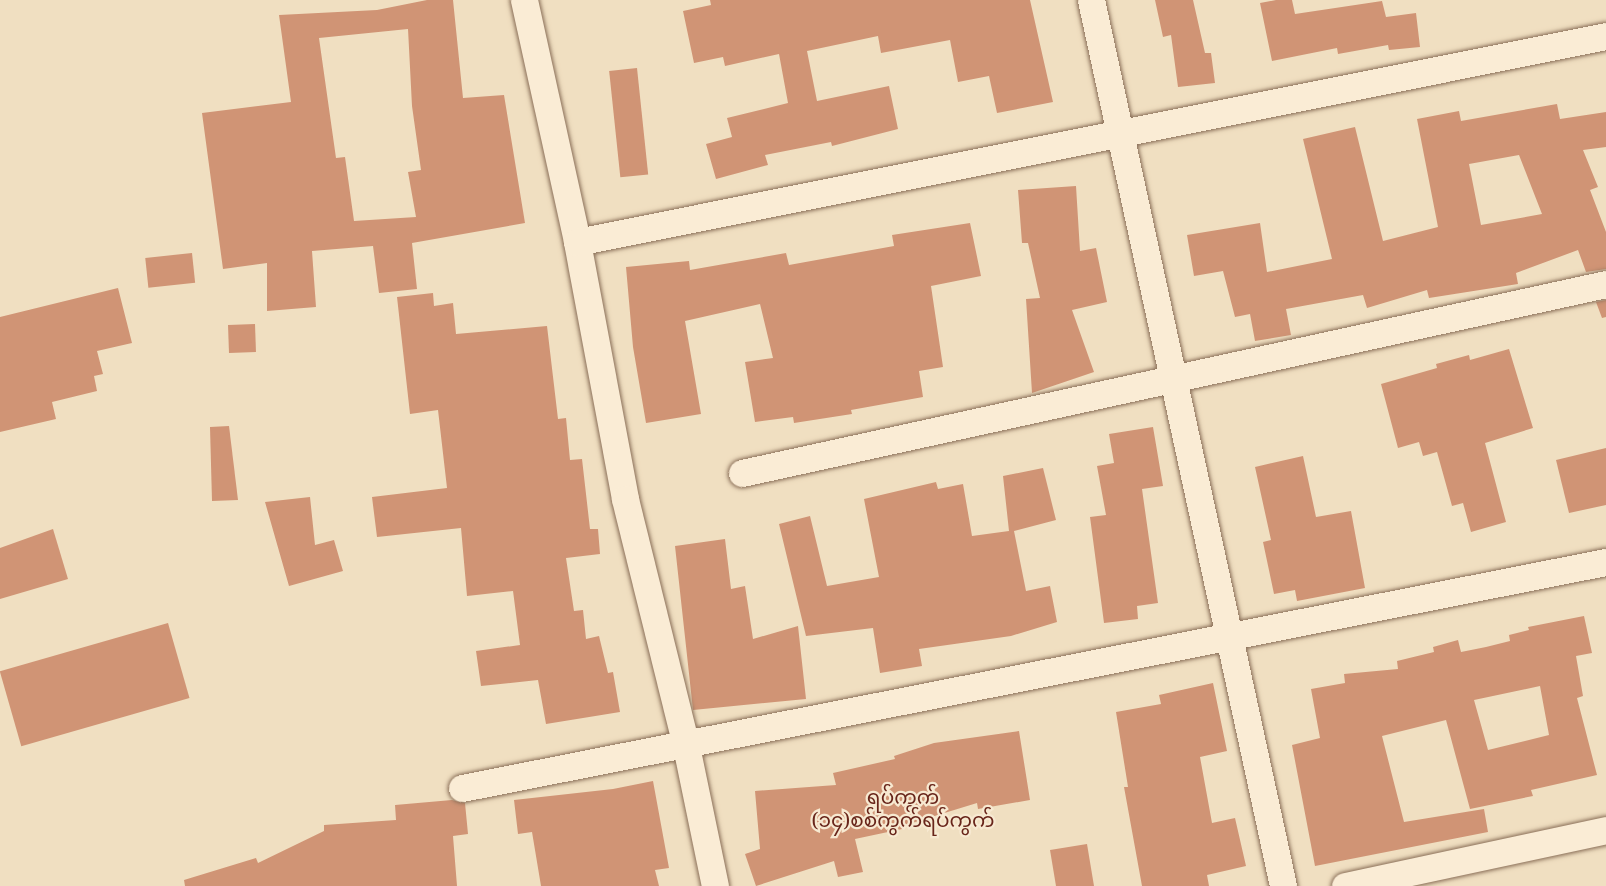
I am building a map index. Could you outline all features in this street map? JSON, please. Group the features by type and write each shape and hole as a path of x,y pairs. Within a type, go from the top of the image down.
{"street":[{"path":"524,0 578,242 625,499 686,746 715,886"},
{"path":"1091,0 1232,636 1283,886"},
{"path":"578,242 1606,36"},
{"path":"742,473 1606,284"},
{"path":"462,788 686,746 1606,562"},
{"path":"1345,886 1606,830"}],"building":[{"path":"427,0 453,0 463,98 504,95 525,223 412,243 417,289 379,293 373,246 312,251 316,307 267,311 267,263 223,269 202,113 291,102 279,15 377,10","holes":["408,29 412,106 421,170 408,172 416,217 354,221 345,157 336,158 319,38"]},
{"path":"710,0 1030,0 1053,102 997,113 989,76 958,82 950,40 881,53 878,36 807,51 817,101 889,86 898,129 832,146 831,142 765,155 768,165 716,179 706,144 732,137 727,118 788,103 779,54 725,66 723,57 694,63 683,11 711,5"},
{"path":"1155,0 1193,0 1205,53 1211,53 1215,83 1178,87 1171,35 1163,37"},
{"path":"1292,0 1295,14 1382,1 1386,17 1416,13 1420,47 1389,50 1388,45 1338,54 1337,48 1272,61 1260,3"},
{"path":"637,68 648,174 620,177 609,71"},
{"path":"1557,104 1560,119 1606,112 1606,147 1583,150 1598,187 1590,190 1606,232 1606,269 1586,272 1578,250 1516,273 1518,284 1429,298 1427,290 1367,308 1363,295 1286,309 1291,335 1255,341 1250,314 1235,317 1223,271 1194,276 1187,235 1260,223 1267,272 1332,259 1303,139 1355,127 1383,241 1438,227 1417,119 1459,111 1461,121","holes":["1519,155 1542,214 1481,225 1469,164"]},
{"path":"1076,186 1080,251 1096,248 1107,302 1072,310 1094,372 1032,393 1026,299 1040,298 1028,243 1022,243 1018,190"},
{"path":"970,223 981,276 931,286 943,367 919,371 923,397 851,410 852,414 794,423 793,417 755,422 745,362 773,358 760,304 685,321 701,414 646,423 633,347 626,267 689,261 690,270 786,253 789,265 894,246 892,235"},
{"path":"192,253 195,283 148,288 145,258"},
{"path":"118,288 132,343 97,351 103,374 94,376 97,391 52,402 56,419 0,432 0,317"},
{"path":"433,293 434,306 453,303 456,334 547,326 558,419 566,418 570,460 582,459 590,529 598,529 600,554 566,558 574,611 583,610 586,639 599,636 608,673 613,672 620,712 546,724 538,680 481,686 476,651 520,645 513,591 467,596 461,528 377,537 372,497 447,488 438,410 410,414 397,297"},
{"path":"1606,300 1606,317 1602,318 1596,302"},
{"path":"255,324 256,352 229,353 228,325"},
{"path":"1509,349 1533,428 1485,443 1506,522 1471,532 1463,503 1452,506 1437,452 1423,456 1419,442 1398,448 1381,384 1437,368 1436,364 1469,355 1470,360"},
{"path":"229,426 238,500 212,501 210,427"},
{"path":"1153,427 1163,486 1142,489 1158,603 1137,606 1138,619 1104,623 1090,517 1106,515 1097,466 1114,463 1109,434"},
{"path":"1606,448 1606,505 1569,513 1556,460"},
{"path":"1303,456 1316,517 1351,511 1365,588 1297,601 1295,590 1274,594 1263,542 1271,540 1255,467"},
{"path":"1043,468 1056,520 1014,531 1026,591 1050,586 1057,622 1011,636 919,649 922,666 880,673 873,628 806,636 779,524 810,516 827,586 879,577 864,499 936,482 938,489 963,484 972,536 1009,531 1003,476"},
{"path":"310,497 315,545 334,540 343,571 289,586 265,502"},
{"path":"53,529 68,579 0,599 0,548"},
{"path":"725,539 731,589 745,586 753,639 798,626 806,699 693,710 675,546"},
{"path":"1584,616 1592,653 1576,656 1583,696 1577,698 1597,775 1531,790 1533,796 1470,809 1446,720 1382,736 1404,822 1484,809 1488,832 1315,866 1292,745 1320,738 1311,689 1345,683 1344,674 1398,669 1397,661 1434,652 1433,647 1458,640 1461,652 1510,641 1509,635 1529,630 1528,627","holes":["1540,686 1549,735 1488,750 1474,700"]},
{"path":"168,623 189,698 21,746 0,671"},
{"path":"1213,683 1227,751 1200,757 1212,823 1235,818 1246,866 1207,875 1209,886 1142,886 1124,787 1128,787 1116,712 1161,704 1159,695"},
{"path":"1019,731 1030,800 978,809 977,803 902,826 902,829 855,839 863,872 838,877 834,861 756,886 745,854 760,849 755,791 836,785 833,773 895,759 894,756 934,743"},
{"path":"653,781 669,868 655,870 659,886 541,886 532,832 518,834 514,800 613,789"},
{"path":"452,800 465,803 468,834 453,836 457,886 185,886 184,880 256,858 258,863 324,831 324,825 396,820 395,805"},
{"path":"1087,844 1094,886 1056,886 1050,850"}],"district":[{"name":"ရပ်ကွက် (၁၄)စစ်ကွက်ရပ်ကွက်","path":"903,808"}]}
